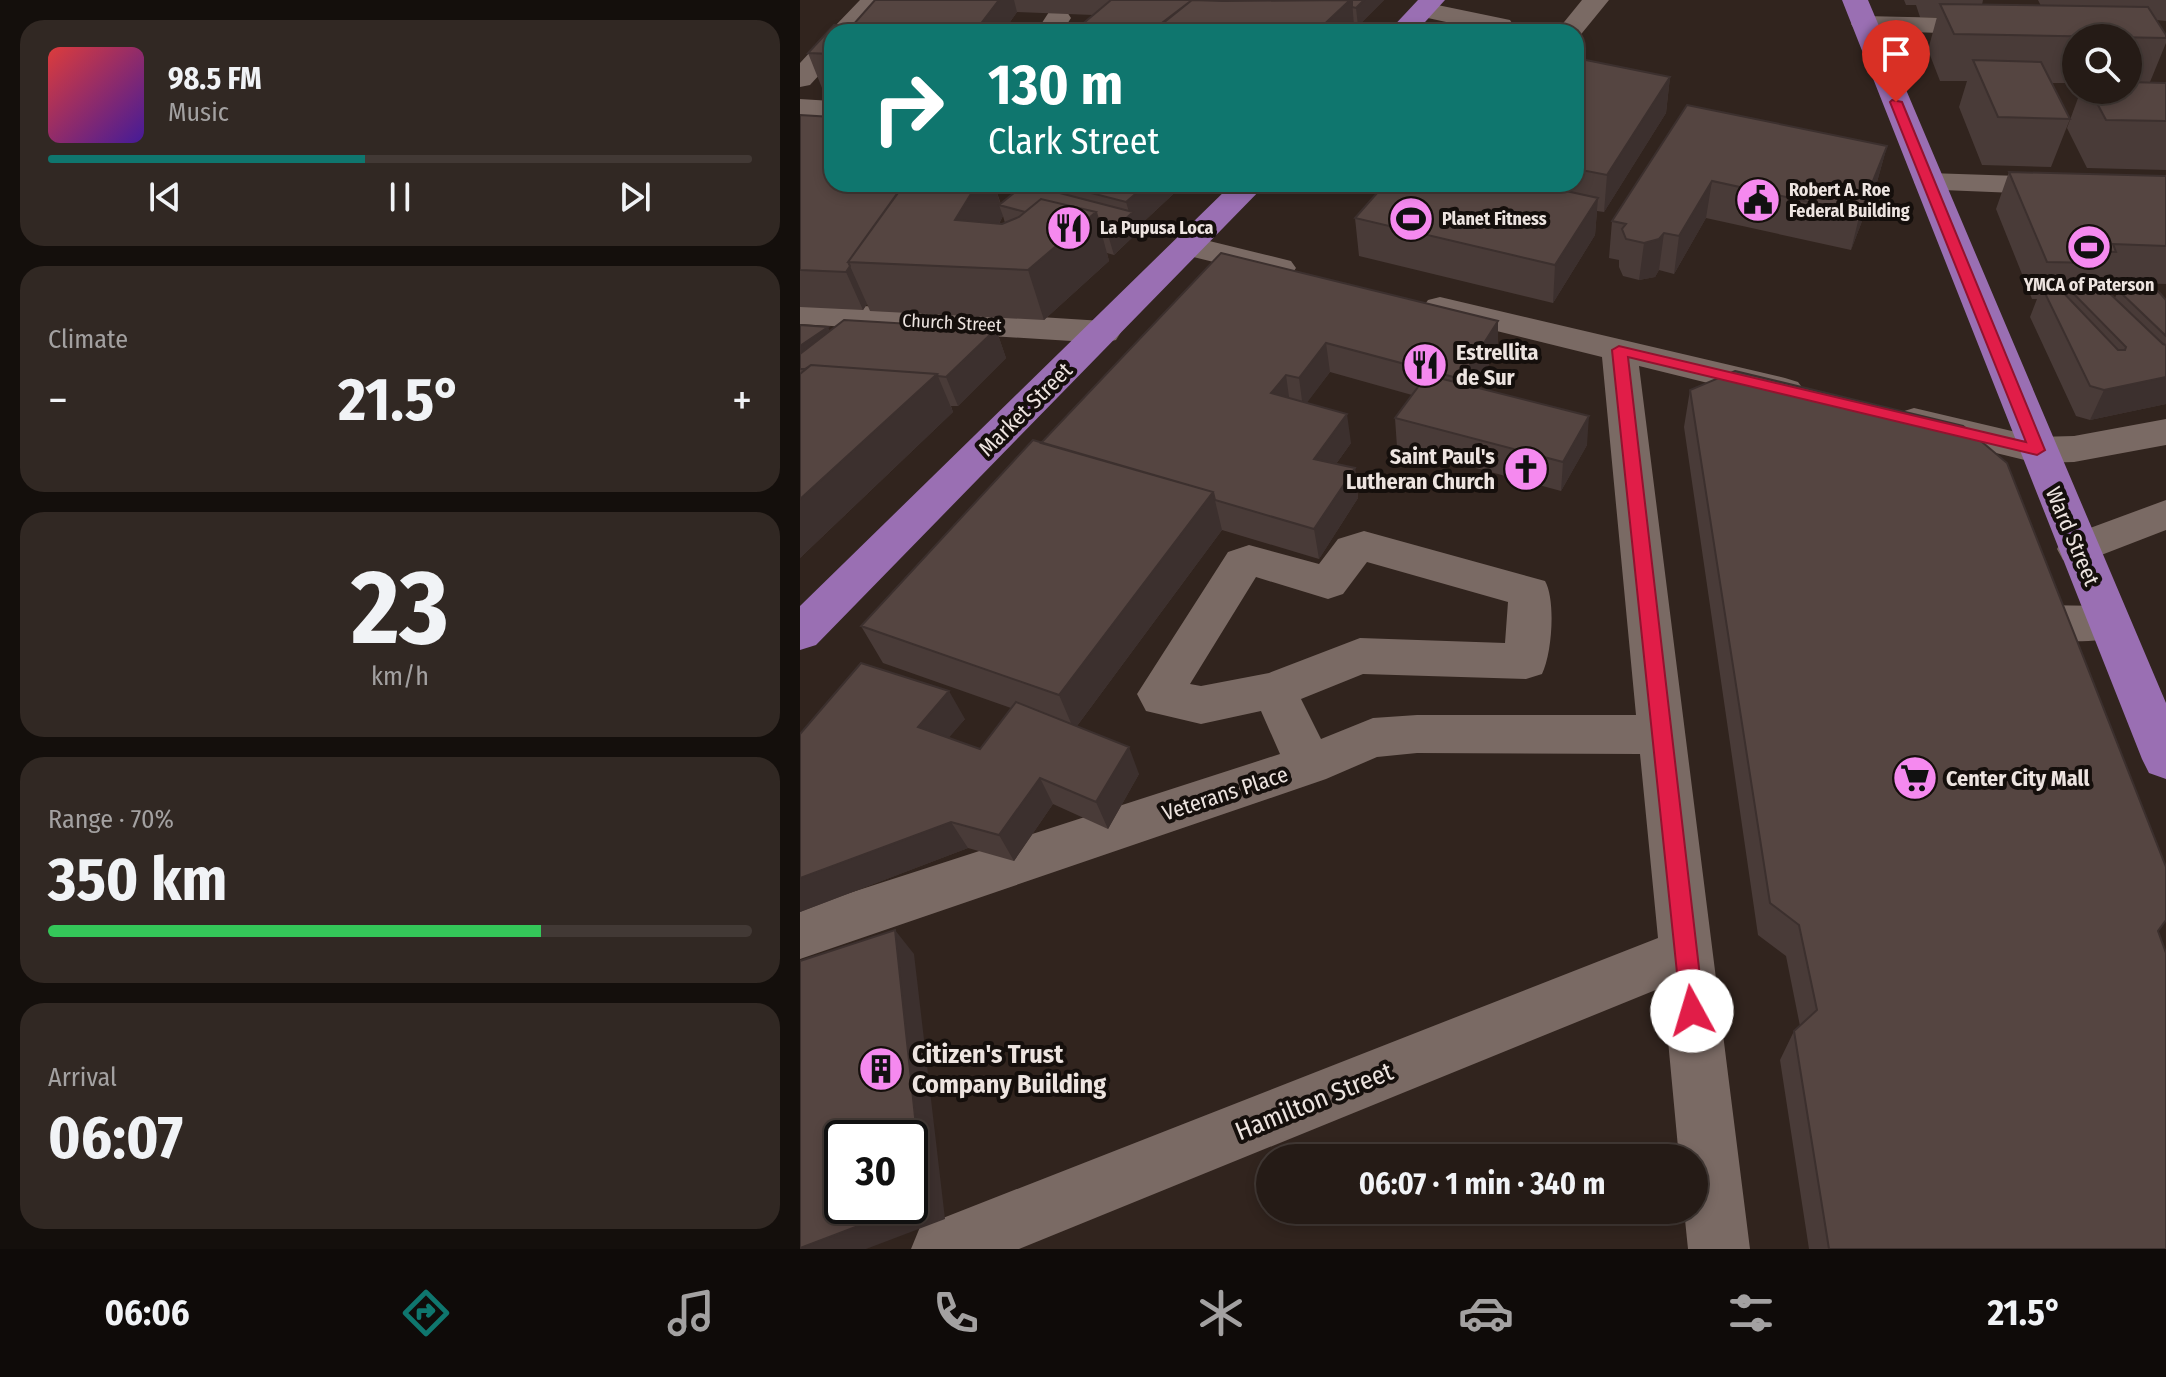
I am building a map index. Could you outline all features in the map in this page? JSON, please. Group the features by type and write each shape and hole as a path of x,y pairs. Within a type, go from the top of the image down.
{"main road":[{"path":"1841,0 1860,12"},
{"path":"1409,24 1428,5"},
{"name":"Ward Street","path":"1860,12 2166,759"},
{"name":"Market Street","path":"800,633 1242,192"}],"street":[{"path":"852,24 874,0"},
{"path":"1576,24 1596,0"},
{"path":"1428,5 1504,22"},
{"path":"1860,12 2029,28"},
{"path":"800,79 824,54"},
{"path":"800,92 824,93"},
{"path":"800,108 824,110"},
{"path":"800,132 824,134"},
{"path":"1929,182 2166,190"},
{"path":"1189,246 1309,275"},
{"path":"1402,297 1819,398"},
{"name":"Church Street","path":"800,313 1103,332"},
{"path":"1619,350 1719,1249"},
{"path":"1880,412 2037,450 2159,441"},
{"path":"2078,549 2166,514"},
{"path":"1364,546 1530,592 1526,661 1360,656 1274,690 1201,705 1162,698 1160,694 1243,563 1249,560 1328,583 1353,550 1364,546"},
{"path":"2035,622 2109,623"},
{"path":"1274,690 1309,765"},
{"name":"Veterans Place","path":"800,934 1309,765 1373,738 1417,734 1662,735"},
{"name":"Hamilton Street","path":"942,1249 1686,952"}],"building":[{"path":"875,0 999,0 981,24 854,24"},
{"path":"1111,0 1192,0 1160,24 1082,24"},
{"path":"1192,0 1350,0 1324,24 1162,24"},
{"path":"1352,0 1364,0 1356,8 1352,7"},
{"path":"1940,4 2148,7 2166,38 2142,38 2142,24 2062,24 2062,36 1954,34"},
{"path":"824,36 824,54 808,53"},
{"path":"1584,60 1670,77 1607,175 1584,171"},
{"path":"1973,60 2041,62 2070,119 1998,117"},
{"path":"2142,82 2166,83 2166,121 2106,120 2097,104 2142,104"},
{"path":"1687,105 1887,146 1860,213 1712,181 1679,236 1664,233 1659,239 1644,243 1626,239 1622,229 1626,224 1612,221"},
{"path":"800,115 824,116 824,192 898,193 848,262 850,266 846,272 800,270"},
{"path":"2009,172 2166,176 2166,246 2113,244 2116,252 2091,251 2096,263 2047,262"},
{"path":"898,192 972,192 955,220 1002,224 1019,217 1041,199 1096,212 1028,270 848,262"},
{"path":"1015,192 1056,192 1133,212 1108,235 1102,233 1096,212 1041,199 1025,212 999,205"},
{"path":"1087,192 1138,192 1126,202"},
{"path":"1378,192 1571,192 1598,198 1555,265 1355,218"},
{"path":"1221,253 1498,321 1461,379 1326,343 1299,378 1286,375 1271,393 1347,414 1314,459 1355,468 1314,529 1215,500 1213,492 1041,443"},
{"path":"2042,287 2058,287 2118,350 2125,350 2126,347 2067,287 2104,288 2166,345 2166,377 2104,390 2090,386"},
{"path":"2118,290 2158,291 2166,300 2166,336"},
{"path":"844,320 996,329 946,377 811,365 800,369 800,354"},
{"path":"800,325 828,327 800,346"},
{"path":"811,365 937,374 800,499 800,374"},
{"name":"Center City Mall","path":"1735,371 1963,426 2007,463 2166,867 2166,920 2158,931 2166,953 2166,1249 1829,1249 1794,1031 1817,1010 1799,925 1770,903 1690,390"},
{"path":"1427,375 1589,416 1563,462 1395,418"},
{"path":"1033,440 1213,492 1059,695 861,626"},
{"path":"861,663 949,691 918,727 980,749 1016,702 1129,747 1096,802 1040,778 999,835 951,822 800,878 800,734"},
{"path":"895,930 915,1120 824,1120 824,1224 863,1224 800,1248 800,961"}],"place":[{"name":"Robert A. Roe Federal Building","path":"1758,200"},
{"name":"Planet Fitness","path":"1411,219"},
{"name":"La Pupusa Loca","path":"1069,228"},
{"name":"YMCA of Paterson","path":"2089,247"},
{"name":"Estrellita de Sur","path":"1425,365"},
{"name":"Saint Paul's Lutheran Church","path":"1526,469"},
{"name":"Center City Mall","path":"1915,778"},
{"name":"Citizen's Trust Company Building","path":"881,1069"}],"route":[{"path":"1692,1011 1619,350 2037,450 1896,102"}]}
